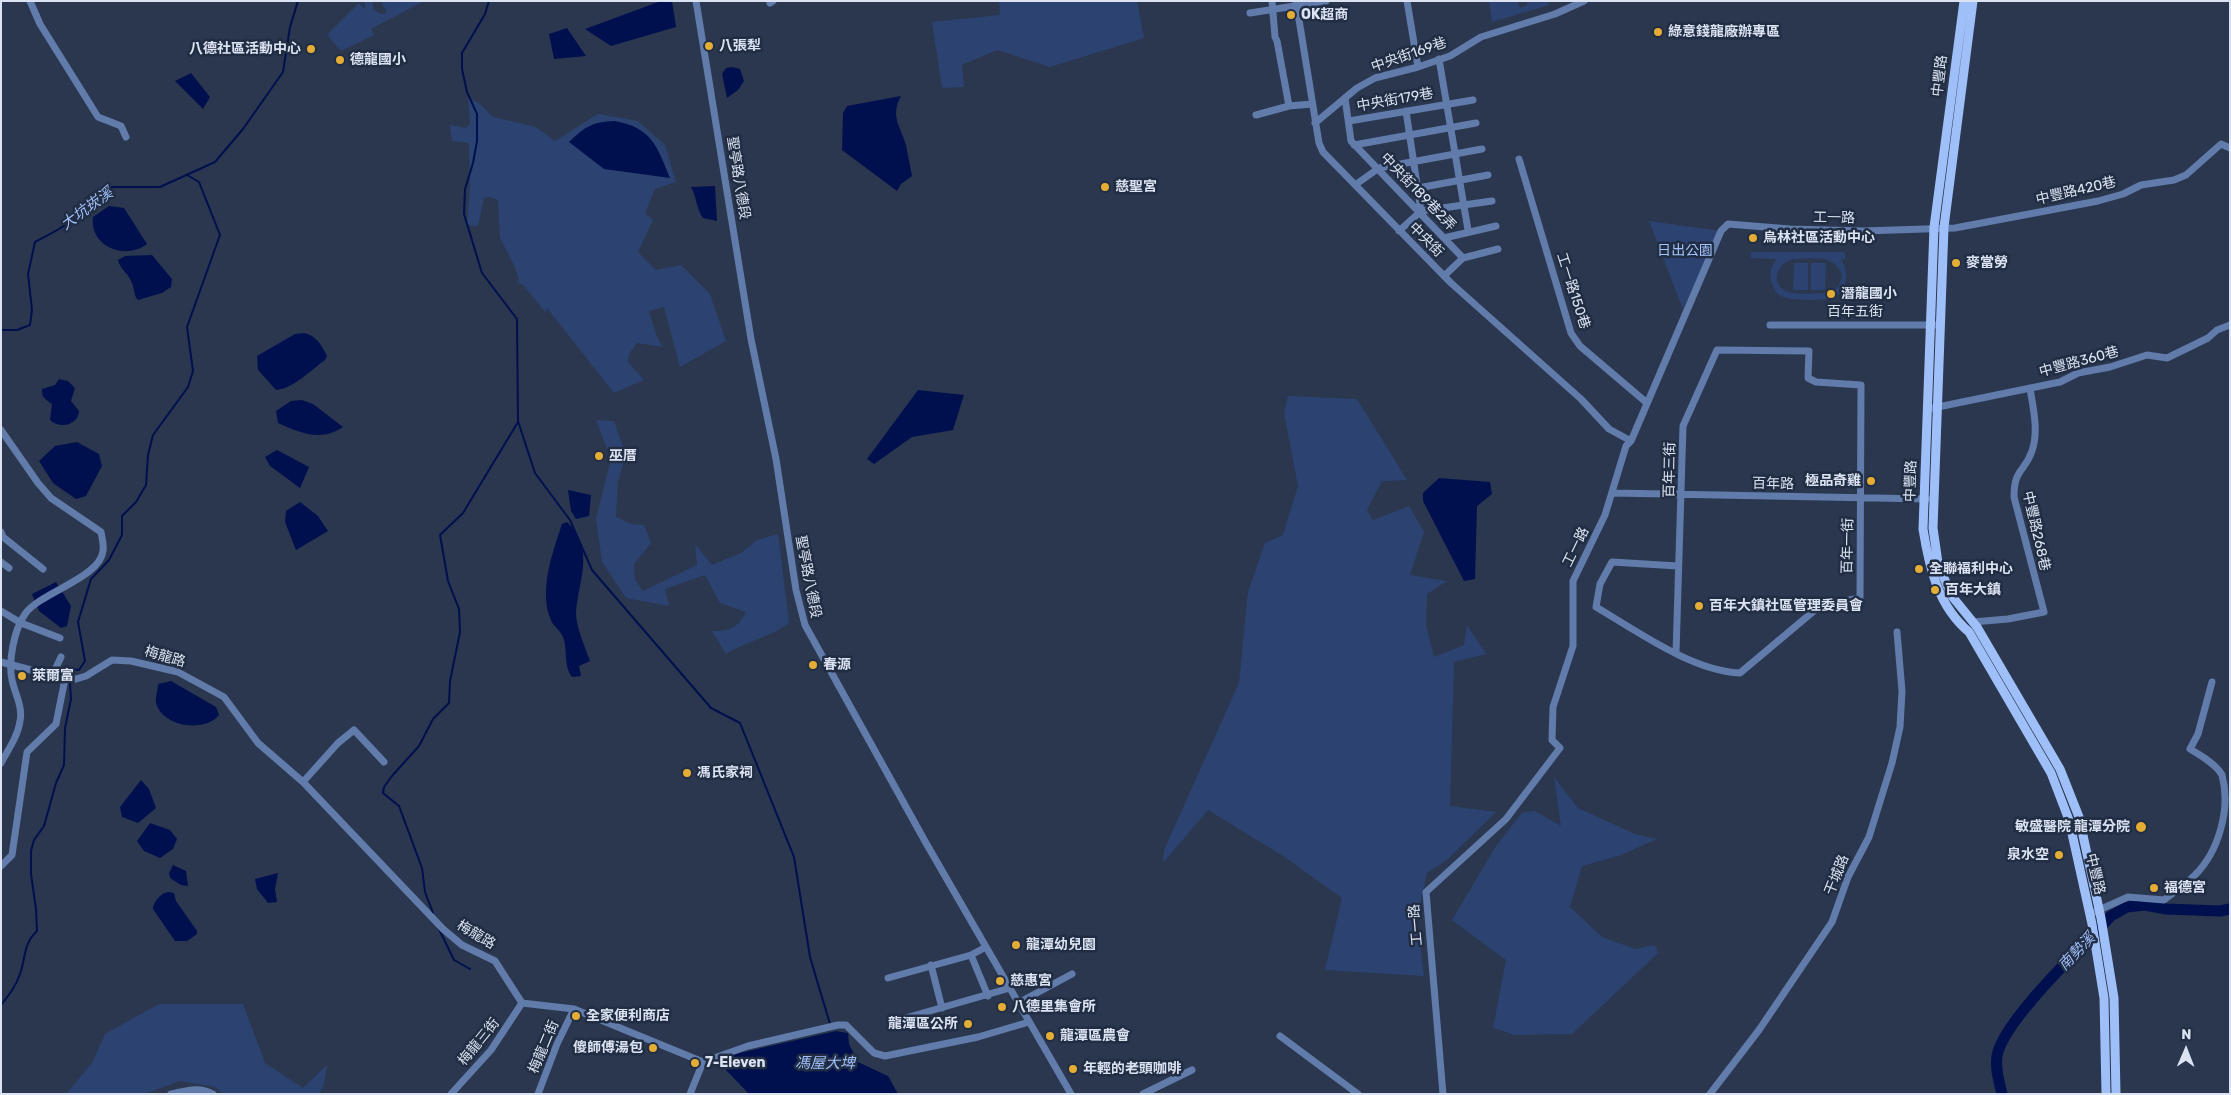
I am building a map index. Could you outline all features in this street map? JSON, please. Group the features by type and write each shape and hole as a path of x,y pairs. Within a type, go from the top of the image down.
{"main road":[{"name":"中豐路","path":"1936,325 1934,227 1964,1"},
{"name":"中豐路","path":"1973,1 1944,227 1936,325 1929,499 1932,528 1938,564 1951,595 1972,622 2060,769 2078,817 2097,914 2092,924 2104,998 2106,1094"},
{"name":"中豐路","path":"1929,499 1923,529 1929,566 1943,599 1960,624 1969,632 2051,773 2069,820 2097,914"},
{"path":"2097,914 2105,937 2114,998 2116,1094"}],"street":[{"path":"30,1 40,24 98,117 121,126 126,137"},
{"name":"聖亭路八德段","path":"696,1 751,339 776,459 796,590 804,625 1071,1094"},
{"path":"1272,1 1275,37 1278,41 1288,106"},
{"path":"1250,13 1296,4 1326,1"},
{"path":"1407,1 1418,67"},
{"name":"中央街169巷","path":"1315,123 1345,98 1375,78 1418,67 1464,48 1481,37 1573,3 1584,1"},
{"name":"中央街","path":"1296,4 1315,123 1319,143 1324,152 1444,276 1581,399 1609,429 1631,440"},
{"path":"1439,59 1468,230"},
{"path":"1345,98 1351,141 1354,144 1476,123"},
{"name":"中央街179巷","path":"1349,121 1474,100"},
{"path":"1256,115 1288,106 1312,104"},
{"path":"1406,111 1421,211"},
{"name":"中央街189巷2弄","path":"1354,144 1421,211 1463,258"},
{"name":"中豐路420巷","path":"1944,227 1955,228 2009,219 2123,194 2141,185 2162,183 2180,177 2221,144 2230,148"},
{"path":"1355,185 1379,168 1482,149"},
{"name":"工一路150巷","path":"1519,158 1571,333 1580,346 1647,403"},
{"path":"1418,188 1488,175"},
{"path":"1399,231 1421,211 1492,201"},
{"name":"工一路","path":"1443,1094 1426,892 1506,820 1560,748 1552,740 1553,707 1573,646 1573,581 1605,515 1613,494 1626,446 1631,440 1721,230 1728,224 1790,229 1854,230 1944,227"},
{"path":"1444,238 1468,230 1496,226"},
{"path":"1444,276 1463,258 1498,249"},
{"name":"百年五街","path":"1770,325 1936,325"},
{"name":"中豐路360巷","path":"1932,409 2030,388 2147,355 2167,358 2208,338 2217,330 2230,325"},
{"name":"百年三街","path":"1676,653 1683,426 1716,350 1809,352 1808,378 1816,382 1861,385"},
{"name":"百年一街","path":"1676,653 1723,673 1740,674 1821,605 1860,598 1861,385"},
{"name":"中豐路268巷","path":"1972,622 2008,619 2044,612 2014,497 2014,481 2032,452 2035,425 2030,388"},
{"path":"1,430 38,483 51,498 101,532 103,552 100,559 69,586 34,603 24,615 11,664 12,681 21,710 20,722 1,763"},
{"name":"百年路","path":"1613,494 1929,499"},
{"path":"1,532 3,537 43,569"},
{"path":"1,562 9,568"},
{"path":"1676,653 1596,607 1600,584 1612,562 1678,566"},
{"path":"1,611 21,623 60,638"},
{"name":"干城路","path":"1710,1094 1759,1030 1832,922 1848,877 1869,837 1892,763 1900,727 1902,691 1897,632"},
{"path":"52,676 61,657"},
{"name":"梅龍路","path":"1,662 52,676 74,679 86,676 112,660 120,659 178,672 224,697 258,743 303,782 441,928 462,945 495,961 522,1003"},
{"path":"1,866 12,854 27,752 56,724 65,679"},
{"path":"2097,914 2128,897 2164,900 2195,875 2226,828 2229,806 2222,775 2204,757 2190,749 2198,734 2212,682"},
{"path":"303,782 338,743 354,730 384,762"},
{"path":"888,978 972,955 986,947"},
{"path":"972,955 988,996"},
{"path":"931,966 942,1008"},
{"path":"1020,1002 1072,974"},
{"path":"902,1019 988,996 1010,988"},
{"path":"522,1003 574,1010 703,1062 748,1046 838,1025 846,1025 874,1053 886,1056 978,1037 1029,1022"},
{"name":"梅龍三街","path":"451,1094 491,1050 522,1003"},
{"name":"梅龍二街","path":"538,1094 556,1044 574,1010"},
{"path":"1280,1036 1358,1094"},
{"path":"690,1094 703,1062"},
{"path":"1144,1094 1192,1070"},
{"path":"171,1094 194,1089 206,1089 213,1094"}],"green space":[{"path":"365,1 372,1 374,10 381,14 387,13 381,1 424,1 371,29 374,35 341,51 327,35 359,3 365,9"},
{"path":"999,1 1137,1 1144,38 1050,67 997,50 962,65 964,87 942,88 932,22 1000,15"},
{"path":"1489,1 1517,1 1520,8 1527,5 1526,1 1547,1 1549,5 1492,22"},
{"path":"468,98 479,103 493,117 536,127 555,141 598,114 638,121 665,145 676,182 655,189 645,213 653,220 638,252 656,270 681,265 710,294 726,341 680,367 664,307 649,311 656,335 663,347 637,343 629,354 628,362 644,380 614,393 547,308 546,313 523,285 517,282 519,280 515,267 500,238 498,200 489,197 484,198 478,226 467,225 470,185 469,143 452,141 450,125 466,128 470,123"},
{"name":"日出公園","path":"1649,221 1720,231 1683,309"},
{"path":"1751,252 1845,252 1845,259 1841,260 1844,264 1846,280 1842,290 1834,297 1808,300 1785,298 1776,292 1771,280 1770,274 1777,259 1751,258","holes":["1814,258 1828,260 1833,263 1842,275 1836,289 1811,294 1786,291 1778,283 1777,274 1779,269 1792,259"]},
{"path":"1794,263 1808,263 1808,290 1793,290"},
{"path":"1811,263 1826,263 1825,290 1811,290"},
{"path":"1288,396 1357,399 1407,480 1382,481 1367,510 1373,520 1409,506 1424,532 1410,575 1447,581 1427,594 1426,625 1434,657 1464,645 1467,625 1486,654 1454,662 1450,806 1496,812 1448,859 1427,873 1417,919 1424,976 1325,970 1342,898 1283,856 1208,810 1163,863 1164,850 1239,683 1248,592 1265,543 1283,535 1298,486 1284,413"},
{"path":"596,420 614,421 626,455 618,481 616,517 631,524 644,525 651,543 634,564 635,580 643,591 697,565 695,544 712,565 741,553 757,540 778,534 789,623 726,654 712,631 724,631 733,628 746,612 720,603 705,575 665,589 669,606 626,598 602,562 596,519 611,459"},
{"path":"1554,777 1578,808 1635,834 1657,839 1621,855 1582,866 1570,907 1602,937 1635,949 1655,945 1658,953 1572,1034 1515,1035 1493,1028 1506,960 1452,920 1496,846 1522,813 1535,811 1561,826"},
{"path":"159,1004 243,1004 265,1063 303,1088 327,1065 324,1084 319,1094 223,1094 215,1087 180,1081 144,1094 66,1094 92,1063 105,1034"}],"water":[{"path":"661,1 672,1 676,27 611,46 585,29"},
{"path":"567,28 586,56 554,59 549,34"},
{"path":"726,68 740,69 744,81 738,90 727,98 722,74"},
{"path":"191,73 210,97 203,109 175,81"},
{"path":"901,96 896,109 896,115 906,145 912,176 901,184 897,191 842,150 843,113 847,106"},
{"path":"615,121 637,128 652,140 670,178 604,169 569,142 590,126 600,122"},
{"path":"715,186 717,221 703,218 691,187"},
{"path":"109,206 124,208 147,244 138,249 119,251 103,243 93,227 93,217"},
{"path":"152,255 172,279 171,287 162,293 138,300 130,278 120,266 118,260 125,256"},
{"path":"304,333 312,336 321,345 327,356 325,360 295,383 276,390 258,370 257,356 295,334"},
{"path":"59,379 68,381 75,388 71,401 79,411 78,416 72,423 63,425 50,420 52,404 42,394 42,389 55,385"},
{"path":"918,390 964,395 953,430 912,437 874,464 867,459"},
{"path":"302,400 313,404 343,427 335,432 319,435 302,433 278,423 276,411 291,401"},
{"path":"77,442 99,454 102,466 86,496 76,499 53,483 39,461 55,446"},
{"path":"277,450 309,467 300,488 270,466 265,457"},
{"path":"1439,478 1490,482 1492,494 1477,506 1475,579 1464,581 1423,501 1423,493"},
{"path":"568,490 591,495 589,516 576,519 571,511"},
{"path":"300,502 318,516 328,531 296,550 285,522 286,511"},
{"path":"567,522 576,532 583,554 576,619 590,661 579,666 581,676 572,677 568,668 563,637 551,621 546,595 548,570 562,524"},
{"path":"56,582 71,606 67,626 61,628 39,611 32,594"},
{"path":"171,681 216,707 219,715 212,721 194,725 184,725 167,718 160,711 156,699 158,684"},
{"path":"141,780 149,789 156,808 138,823 122,817 120,807"},
{"path":"150,823 170,830 177,839 173,849 160,858 144,851 137,841"},
{"path":"173,865 186,871 188,886 181,885 170,878 169,873"},
{"path":"278,873 275,889 277,902 268,903 257,889 255,879"},
{"path":"168,892 174,893 176,901 197,931 197,934 187,941 175,941 153,909 158,898"},
{"name":"馮屋大埤","path":"836,1031 848,1033 849,1044 858,1062 888,1076 898,1094 749,1094 726,1070 728,1066 723,1062 731,1055"}],"waterway":[{"name":"大坑崁溪","path":"1,330 17,330 30,325 32,310 28,274 35,242 76,218 94,205 112,187 160,187 215,162 243,129 283,72 290,27 298,1"},
{"path":"489,1 485,14 462,53 462,69 467,92 477,114 477,141 465,189 464,214 482,273 517,319 518,421 535,473 570,520 592,570 711,708 740,723 794,857 810,957 830,1024"},
{"path":"1,1005 20,974 27,946 37,931 31,874 31,851 34,840 44,826 56,783 64,765 65,728 71,699 69,669 79,670 85,661 78,622 91,579 109,560 122,535 122,516 136,502 146,485 148,455 153,435 188,387 193,371 187,327 220,235 199,182 187,175"},
{"path":"433,913 425,892 422,868 399,806 383,793 384,787 419,746 433,719 449,703 450,681 460,632 459,609 448,581 440,535 463,513 518,422"},
{"name":"南勢溪","path":"2002,1094 1997,1061 2002,1041 2028,1004 2111,916 2127,907 2145,905 2166,909 2220,911 2230,909"},
{"path":"438,927 454,960 470,969"}],"place":[{"name":"OK超商","path":"1291,15"},
{"name":"綠意錢龍廠辦專區","path":"1658,32"},
{"name":"八張犁","path":"709,46"},
{"name":"八德社區活動中心","path":"311,49"},
{"name":"德龍國小","path":"340,60"},
{"name":"慈聖宮","path":"1105,187"},
{"name":"烏林社區活動中心","path":"1753,238"},
{"name":"麥當勞","path":"1956,263"},
{"name":"潛龍國小","path":"1831,294"},
{"name":"巫厝","path":"599,456"},
{"name":"極品奇雞","path":"1871,481"},
{"name":"全聯福利中心","path":"1919,569"},
{"name":"百年大鎮","path":"1935,590"},
{"name":"百年大鎮社區管理委員會","path":"1699,606"},
{"name":"春源","path":"813,665"},
{"name":"萊爾富","path":"22,676"},
{"name":"馮氏家祠","path":"687,773"},
{"name":"敏盛醫院 龍潭分院","path":"2141,827"},
{"name":"泉水空","path":"2059,855"},
{"name":"福德宮","path":"2154,888"},
{"name":"龍潭幼兒園","path":"1016,945"},
{"name":"慈惠宮","path":"1000,981"},
{"name":"八德里集會所","path":"1002,1007"},
{"name":"全家便利商店","path":"576,1016"},
{"name":"龍潭區公所","path":"968,1024"},
{"name":"龍潭區農會","path":"1050,1036"},
{"name":"傻師傅湯包","path":"653,1048"},
{"name":"7-Eleven","path":"695,1063"},
{"name":"年輕的老頭咖啡","path":"1073,1069"}]}
